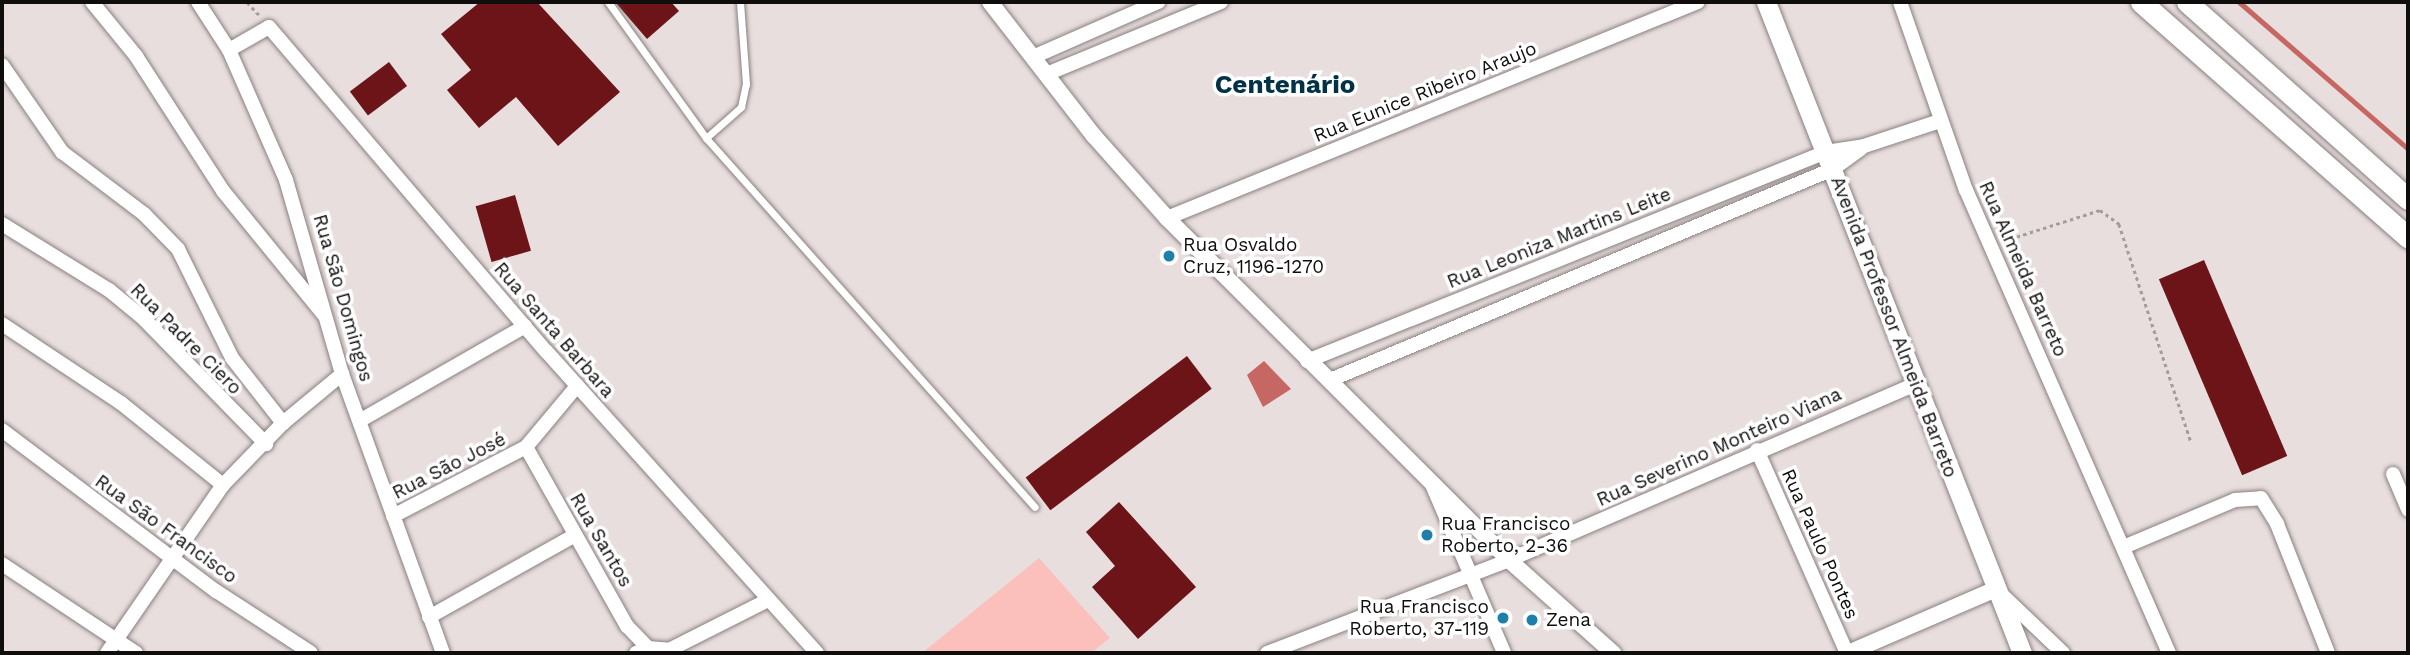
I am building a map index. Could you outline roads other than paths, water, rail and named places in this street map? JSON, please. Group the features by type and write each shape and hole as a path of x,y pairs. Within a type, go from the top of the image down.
{"main road":[{"name":"Avenida Professor Almeida Barreto","path":"1766,2 1830,160 1913,385 2022,653"},
{"path":"2141,2 2408,237"},
{"path":"2187,2 2408,199"}],"street":[{"path":"92,2 136,56 223,191 325,317"},
{"name":"Rua São Domingos","path":"198,2 229,50 305,233 342,374 361,420 443,653"},
{"path":"990,2 1049,73 1094,136 1167,219 1509,560 1613,653"},
{"path":"1033,57 1158,2"},
{"path":"1049,73 1221,2"},
{"name":"Rua Eunice Ribeiro Araujo","path":"1167,219 1698,2"},
{"name":"Rua Almeida Barreto","path":"1900,2 1940,121 1990,245 2126,547 2169,653"},
{"name":"Rua Santa Barbara","path":"229,50 269,27 577,386 817,653"},
{"path":"2,65 62,152 144,214 178,249 232,358 283,423"},
{"path":"1330,380 1830,160 1940,121"},
{"name":"Rua Leoniza Martins Leite","path":"1307,361 1830,160"},
{"name":"Rua Padre Ciero","path":"2,224 110,290 144,318 266,444"},
{"path":"2,324 121,403 223,485"},
{"path":"361,420 525,326"},
{"path":"107,653 170,557 223,485 266,444 283,423 342,374"},
{"name":"Rua Severino Monteiro Viana","path":"1267,653 1509,560 1757,450 1913,385"},
{"name":"Rua São José","path":"393,516 527,447 577,386"},
{"name":"Rua São Francisco","path":"2,430 170,557 311,653"},
{"name":"Rua Santos","path":"527,447 642,651"},
{"name":"Rua Paulo Pontes","path":"1757,450 1848,653"},
{"path":"2393,474 2408,510"},
{"path":"1430,480 1473,574 1504,653"},
{"path":"2126,547 2250,497 2268,506 2328,653"},
{"path":"429,617 575,535"},
{"path":"2,564 136,653"},
{"path":"1848,653 1996,589 2063,653"},
{"path":"642,651 670,652 768,600"}],"lane":[{"path":"608,2 706,138 1035,508"},
{"path":"706,138 741,107 746,84 740,2"}],"waterway":[{"path":"2239,2 2408,149"}],"place":[{"name":"Rua Osvaldo Cruz, 1196-1270","path":"1169,256"},
{"name":"Rua Francisco Roberto, 2-36","path":"1427,535"},
{"name":"Rua Francisco Roberto, 37-119","path":"1503,618"},
{"name":"Zena","path":"1532,620"}],"district":[{"name":"Centenário","path":"1285,85"}]}
